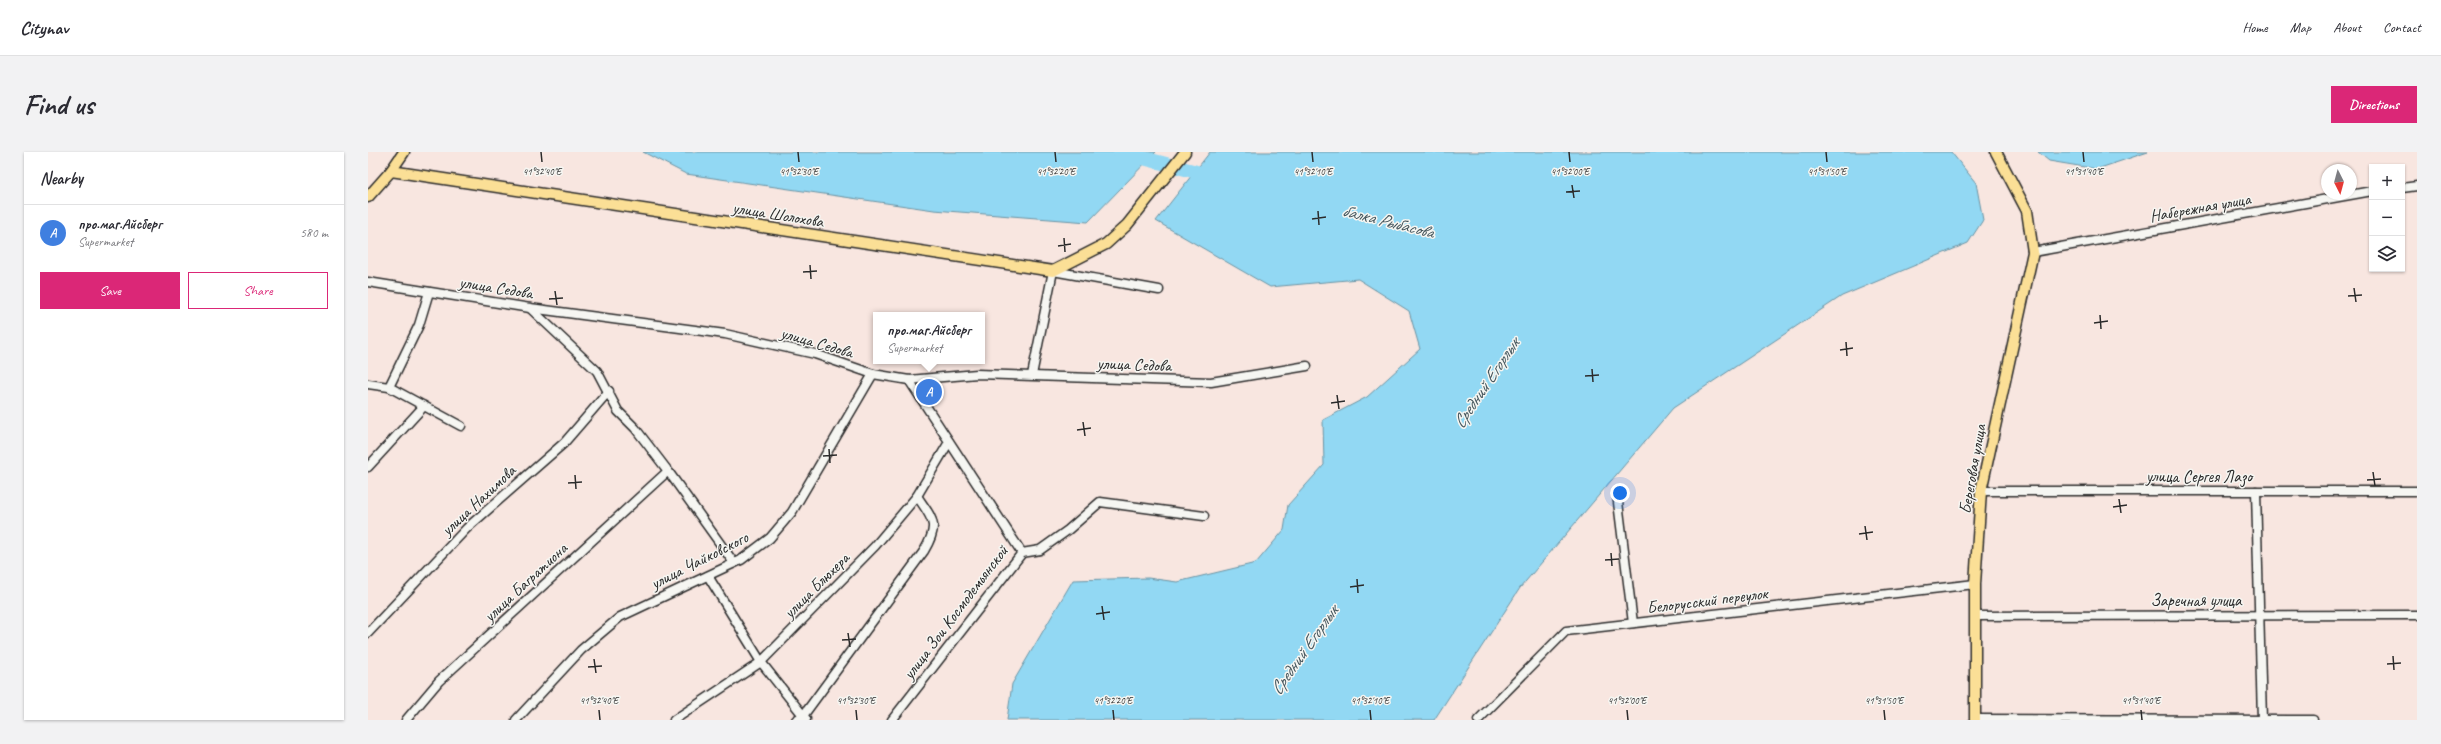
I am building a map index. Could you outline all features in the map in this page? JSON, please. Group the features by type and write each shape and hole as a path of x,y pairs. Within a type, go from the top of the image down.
{"main road":[{"path":"368,197 391,171 404,152"},
{"path":"1053,271 1106,244 1127,225 1186,152"},
{"path":"1996,152 2027,211 2033,252"},
{"name":"улица Шолохова","path":"391,171 1053,271"},
{"name":"Береговая улица","path":"1975,720 1975,584 1981,491 2033,252"}],"street":[{"path":"2405,188 2417,186"},
{"name":"Набережная улица","path":"2033,252 2369,192"},
{"name":"улица Шолохова","path":"1053,271 1159,290"},
{"path":"1032,375 1053,271"},
{"name":"улица Седова","path":"368,282 530,308 725,334 815,354 873,374 909,380 977,374 1211,382 1307,366"},
{"path":"389,387 419,326 429,292"},
{"path":"530,308 597,371 609,391 618,411 635,428 668,471 734,563"},
{"name":"улица Чайковского","path":"516,720 581,650 620,617 734,563 770,538 792,512 873,374"},
{"name":"улица Зои Космодемьянской","path":"892,720 1022,553 909,380"},
{"path":"368,384 389,387 460,426"},
{"name":"улица Нахимова","path":"368,633 467,528 564,443 609,391"},
{"path":"368,467 424,406"},
{"name":"улица Блюхера","path":"674,720 761,662 875,546 917,496 949,442"},
{"name":"улица Багратиона","path":"406,720 439,681 668,471"},
{"name":"улица Сергея Лазо","path":"1981,491 2417,492"},
{"path":"2256,491 2262,720"},
{"path":"1617,494 1633,623"},
{"path":"708,576 761,662 802,719 924,551 933,535 934,522 917,496"},
{"path":"1022,553 1040,550 1068,530 1100,502 1204,516"},
{"name":"Белорусский переулок","path":"1478,720 1566,631 1975,584"},
{"name":"Заречная улица","path":"1975,616 2417,615"},
{"path":"1975,720 2313,720"}],"water":[{"path":"643,152 1156,152 1088,222 934,210 686,174"},
{"name":"Средний Егорлык","path":"1210,152 1951,152 1976,183 1983,220 1968,243 1842,296 1673,408 1520,588 1434,720 1007,720 1012,684 1073,580 1148,578 1177,582 1256,563 1284,530 1288,505 1324,465 1323,420 1367,397 1420,349 1409,311 1358,279 1270,287 1156,221"},
{"path":"2038,152 2148,152 2097,169 2049,161"}],"waterway":[{"name":"балка Рыбасова","path":"1120,152 1212,176"}],"place":[{"name":"про.маг.Айсберг","path":"929,392"}]}
